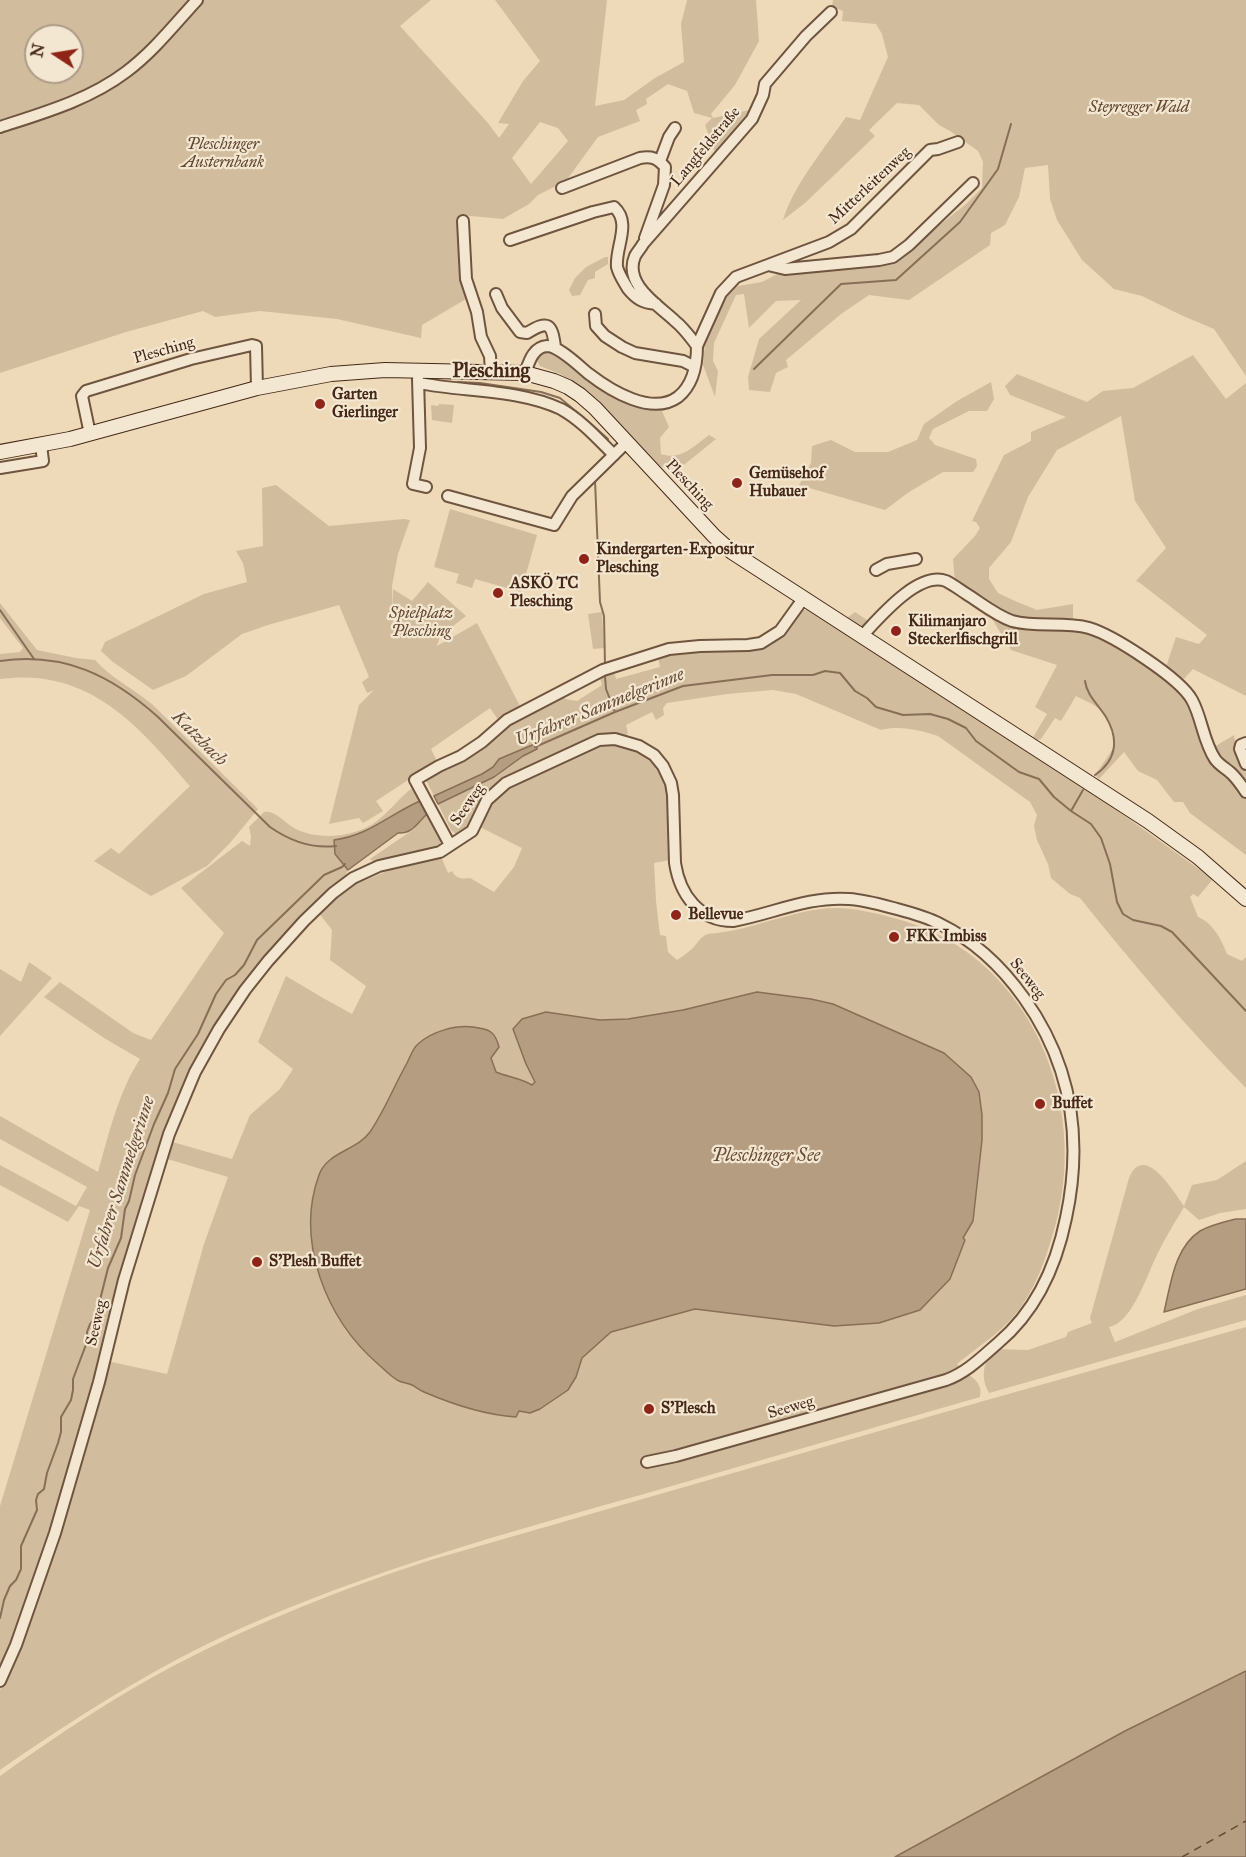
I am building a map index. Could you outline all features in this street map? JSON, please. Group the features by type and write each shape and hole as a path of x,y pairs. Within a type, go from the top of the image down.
{"main road":[{"name":"Plesching","path":"0,452 70,439 257,388 331,374 375,370 418,377 491,372 525,373 554,381 568,387 595,408 723,544 803,599 1148,821 1198,857 1246,899"}],"street":[{"path":"0,127 94,93 109,84 149,52 197,0"},
{"name":"Langfeldstraße","path":"697,346 685,330 636,282 635,256 752,118 765,84 806,36 831,12"},
{"path":"660,161 675,128"},
{"name":"Mitterleitenweg","path":"697,346 716,302 727,285 736,277 838,238 851,229 930,150 958,142"},
{"name":"Langfeldstraße","path":"562,188 640,158 658,159 665,167 664,185 643,244"},
{"name":"Mitterleitenweg","path":"768,266 785,269 893,257 909,245 973,183"},
{"name":"Langfeldstraße","path":"510,240 614,207 622,218 617,267 623,281 633,295 643,303 656,304"},
{"path":"464,221 466,279 477,312 481,337 490,356 491,372"},
{"path":"496,294 501,308 520,332 527,333 541,325 547,326 552,330 555,347"},
{"path":"595,314 596,326 605,336 622,347 635,353 682,361 695,367"},
{"name":"Plesching","path":"90,434 82,396 86,391 191,359 256,346 257,388"},
{"path":"525,373 531,357 538,349 547,346 555,347 604,384 647,404 665,403 682,394 689,383 695,367 697,346"},
{"path":"426,487 413,484 420,448 418,377 524,398 561,409 579,421 614,455"},
{"path":"448,496 554,525 572,496 627,442"},
{"path":"0,468 43,461 41,445"},
{"path":"876,570 887,564 916,559"},
{"path":"862,636 898,600 931,580 946,581 982,605 1012,621 1031,624 1077,625 1097,630 1162,671 1185,689 1197,710 1216,760 1234,776 1246,792"},
{"name":"Seeweg","path":"450,845 415,780 461,756 482,742 507,720 603,670 669,649 761,643 780,631 803,599"},
{"name":"Seeweg","path":"0,1681 20,1634 61,1510 99,1382 121,1288 159,1164 180,1104 219,1029 262,968 290,936 353,878 393,862 440,852 472,831 487,800 506,783 598,740 615,739 639,746 654,755 663,766 671,783 673,795 676,874 683,892 699,910 708,916 733,921 798,903 851,899 922,916 956,932 978,948 1008,976 1046,1032 1060,1065 1070,1104 1074,1138 1074,1168 1069,1204 1058,1250 1042,1289 1031,1308 1006,1336 961,1373 946,1380 676,1456 647,1462"},
{"path":"1246,743 1241,745 1240,749 1246,764"}],"green space":[{"path":"0,0 194,0 122,72 78,96 0,124"},
{"name":"Pleschinger Austernbank","path":"202,0 431,0 400,26 499,138 509,124 498,123 523,81 540,61 495,0 607,0 595,106 624,100 655,78 684,62 681,24 687,0 756,0 759,41 735,85 711,114 713,118 750,110 748,116 718,153 715,152 705,125 712,118 694,113 687,91 668,84 646,99 647,104 636,110 640,121 598,137 566,181 538,195 529,204 503,219 460,215 466,299 422,325 421,338 337,319 260,311 215,317 203,311 126,332 0,373 0,131 89,98","holes":["540,122 558,128 568,141 531,184 512,158"]},
{"name":"Steyregger Wald","path":"833,0 1246,0 1246,376 1214,329 1142,296 1114,289 1082,260 1057,220 1050,199 1048,165 1025,168 1019,197 1005,225 991,233 990,245 909,300 869,295 841,314 786,360 788,367 776,373 770,392 749,390 748,377 759,339 801,300 776,301 749,328 744,294 736,295 714,343 713,361 718,371 715,397 703,365 705,342 732,287 762,282 781,272 804,273 896,260 966,204 982,188 983,162 978,151 939,125 919,105 897,103 869,130 875,136 805,203 783,220 802,180 846,117 860,120 888,57 882,34 876,24 842,21 843,11 832,7"},
{"path":"608,257 608,264 595,272 595,278 588,280 580,295 572,296 569,290 575,278 586,267"},
{"path":"548,350 560,355 642,406 661,409 669,427 660,438 661,454 675,456 681,454 709,435 716,439 685,464 674,469 660,466 584,389 560,374 540,366 537,361 540,352"},
{"path":"1193,355 1226,399 1246,383 1246,696 1193,669 1184,679 1166,667 1176,637 1199,644 1207,635 1136,581 1166,548 1135,501 1121,416 1057,450 1028,497 1011,542 989,568 989,579 998,593 1037,610 1073,604 1073,621 1026,621 1008,615 955,583 953,559 980,528 976,522 972,521 1004,455 1031,441 1031,432 1066,417 1010,395 1005,386 1017,374 1087,402 1103,391 1133,388"},
{"path":"991,382 994,399 987,411 969,411 933,429 929,438 935,445 976,459 977,466 973,472 943,472 909,492 885,510 799,485 811,463 812,446 831,440 855,452 888,452 917,440 924,424 957,401"},
{"path":"439,404 454,405 452,423 432,420 431,405 438,406"},
{"name":"Spielplatz Plesching","path":"276,485 329,526 410,520 398,554 392,586 393,624 393,589 412,601 428,582 466,616 440,636 437,646 477,623 521,708 499,721 490,708 431,749 437,761 376,801 383,811 363,823 359,818 329,824 359,705 374,690 367,693 362,682 369,677 339,605 242,634 186,676 153,690 101,651 105,642 204,594 247,582 243,563 236,551 263,546 262,488"},
{"path":"450,509 537,535 521,592 475,579 472,588 456,583 459,574 434,567"},
{"path":"0,603 37,650 95,660 153,705 258,809 230,843 207,866 151,896 94,861 111,848 119,854 190,786 130,722 109,705 86,691 60,682 32,678 0,679 0,654 20,652 23,648 0,618"},
{"path":"804,610 811,610 1087,789 1213,879 1198,897 1193,894 1190,897 1198,917 1208,923 1216,933 1227,954 1242,961 1246,957 1246,1088 1161,995 1080,898 1070,894 1051,878 1048,864 1037,840 1034,826 1037,815 1030,802 938,736 910,729 881,730 796,694 773,690 667,703 663,708 664,715 656,720 652,712 626,725 628,734 512,777 471,828 457,835 451,830 438,804 495,777 498,774 499,759 488,771 460,786 434,796 426,780 510,724 563,695 565,699 577,701 602,685 600,678 614,671 616,679 660,667 658,658 673,654 763,646 780,637"},
{"path":"602,612 604,648 593,649 588,614"},
{"path":"855,612 870,622 864,629 847,618"},
{"path":"989,614 1100,635 1177,686 1192,707 1199,736 1246,797 1246,855 1190,813 1183,802 1174,802 1157,780 1138,771 1124,752 1099,779 1095,775 1113,749 1113,738 1106,716 1090,703 1076,696 1061,721 1055,718 1041,739 1035,741 1032,739 1047,714 1035,707 1057,665 1011,650"},
{"path":"1234,735 1237,754 1246,770 1246,787 1214,747"},
{"path":"604,744 629,747 647,755 658,766 666,781 670,818 670,860 654,863 656,901 660,935 666,936 668,952 677,960 708,934 736,930 819,909 843,908 865,911 894,918 939,935 978,961 1010,994 1035,1032 1053,1075 1063,1120 1065,1168 1058,1215 1048,1251 1028,1297 1000,1330 957,1364 977,1382 981,1391 980,1397 438,1554 336,1589 237,1630 145,1677 0,1770 0,1690 12,1665 107,1361 167,1374 204,1244 228,1177 164,1158 169,1141 232,1159 250,1115 280,1089 293,1069 258,1042 286,976 352,1014 366,986 330,960 332,930 318,912 351,886 405,864 439,858 442,859 448,873 452,871 460,878 470,878 494,892 514,867 522,848 480,827 486,810 501,790"},
{"path":"412,788 420,801 358,834 334,840 335,854 348,870 344,879 305,916 191,1073 58,1511 0,1672 0,1506 90,1210 79,1206 68,1222 0,1185 0,1165 76,1206 87,1187 0,1139 0,1116 98,1172 120,1100 140,1059 104,1038 44,997 60,982 133,1033 151,1040 224,933 181,888 242,841 250,846 249,827 264,812 273,813 292,827 306,833 338,836 359,831 377,821"},
{"path":"427,814 439,834 440,847 374,862 370,859 414,829"},
{"path":"29,962 52,978 0,1036 0,969 21,982"},
{"path":"1246,1161 1246,1209 1220,1213 1199,1220 1184,1207 1162,1245 1139,1295 1125,1316 1118,1323 1109,1327 1115,1342 1198,1309 1246,1295 1246,1320 989,1393 984,1381 984,1369 988,1358 996,1349 1028,1350 1066,1337 1068,1332 1092,1323 1090,1318 1129,1178 1135,1168 1142,1165 1158,1173 1184,1206 1192,1185 1217,1180"},
{"path":"1246,1327 1246,1671 1125,1731 895,1857 0,1857 0,1776 129,1691 173,1666 269,1620 334,1594 434,1559"}],"water":[{"path":"537,743 537,749 494,777 438,804 434,796 482,774 493,767 499,759"},
{"path":"420,801 427,814 414,827 407,832 398,833 348,870 335,854 334,840 358,834"},
{"name":"Pleschinger See","path":"757,992 833,1004 944,1053 971,1077 979,1092 982,1140 973,1221 963,1238 965,1240 950,1279 920,1310 879,1323 834,1326 695,1309 611,1332 582,1358 576,1377 568,1390 540,1409 530,1413 519,1411 516,1417 469,1408 399,1381 360,1346 343,1325 320,1277 313,1252 311,1226 313,1200 323,1167 335,1156 357,1144 370,1132 418,1044 437,1032 452,1028 487,1030 496,1037 499,1047 491,1058 496,1072 532,1085 535,1082 513,1029 522,1019 546,1012 600,1020 628,1019 683,1010"},
{"path":"1236,1219 1246,1219 1246,1289 1164,1312 1175,1267 1184,1247 1200,1231"},
{"path":"1246,1671 1246,1857 895,1857 1125,1731"}],"waterway":[{"path":"754,369 841,284 896,280 960,222 998,169 1011,124"},
{"path":"458,382 541,392 560,398 608,439"},
{"path":"595,480 605,665"},
{"path":"0,610 34,659"},
{"name":"Katzbach","path":"0,661 45,660 66,664 104,678 158,717 270,827 301,843 336,846"},
{"name":"Urfahrer Sammelgerinne","path":"535,747 615,712 683,686 772,675 813,675 825,671 840,673 855,691 876,707 903,715 930,714 948,719 966,728 976,741 1019,772 1039,779 1054,797 1091,824 1101,838 1110,864 1117,902 1123,914 1133,920 1161,926 1172,932 1246,1011"},
{"path":"605,676 606,689 615,712"},
{"path":"1085,681 1090,696 1110,725 1114,741 1112,756 1095,775"},
{"path":"1071,811 1083,790"},
{"name":"Urfahrer Sammelgerinne","path":"0,1618 4,1600 21,1569 21,1546 37,1510 38,1494 44,1489 61,1432 61,1417 71,1400 73,1379 87,1342 87,1332 96,1316 108,1268 121,1238 125,1209 135,1175 168,1093 175,1069 198,1034 216,994 226,980 235,975 244,965 257,940 324,875 345,864"}],"ferry route":[{"path":"1182,1857 1246,1821"}],"place":[{"name":"Garten Gierlinger","path":"320,404"},
{"name":"Gemüsehof Hubauer","path":"737,483"},
{"name":"Kindergarten-Expositur Plesching","path":"584,559"},
{"name":"ASKÖ TC Plesching","path":"498,593"},
{"name":"Kilimanjaro Steckerlfischgrill","path":"896,631"},
{"name":"Bellevue","path":"676,915"},
{"name":"FKK Imbiss","path":"894,937"},
{"name":"Buffet","path":"1040,1104"},
{"name":"S'Plesh Buffet","path":"257,1262"},
{"name":"S'Plesch","path":"649,1409"}],"district":[{"name":"Plesching","path":"491,372"}]}
